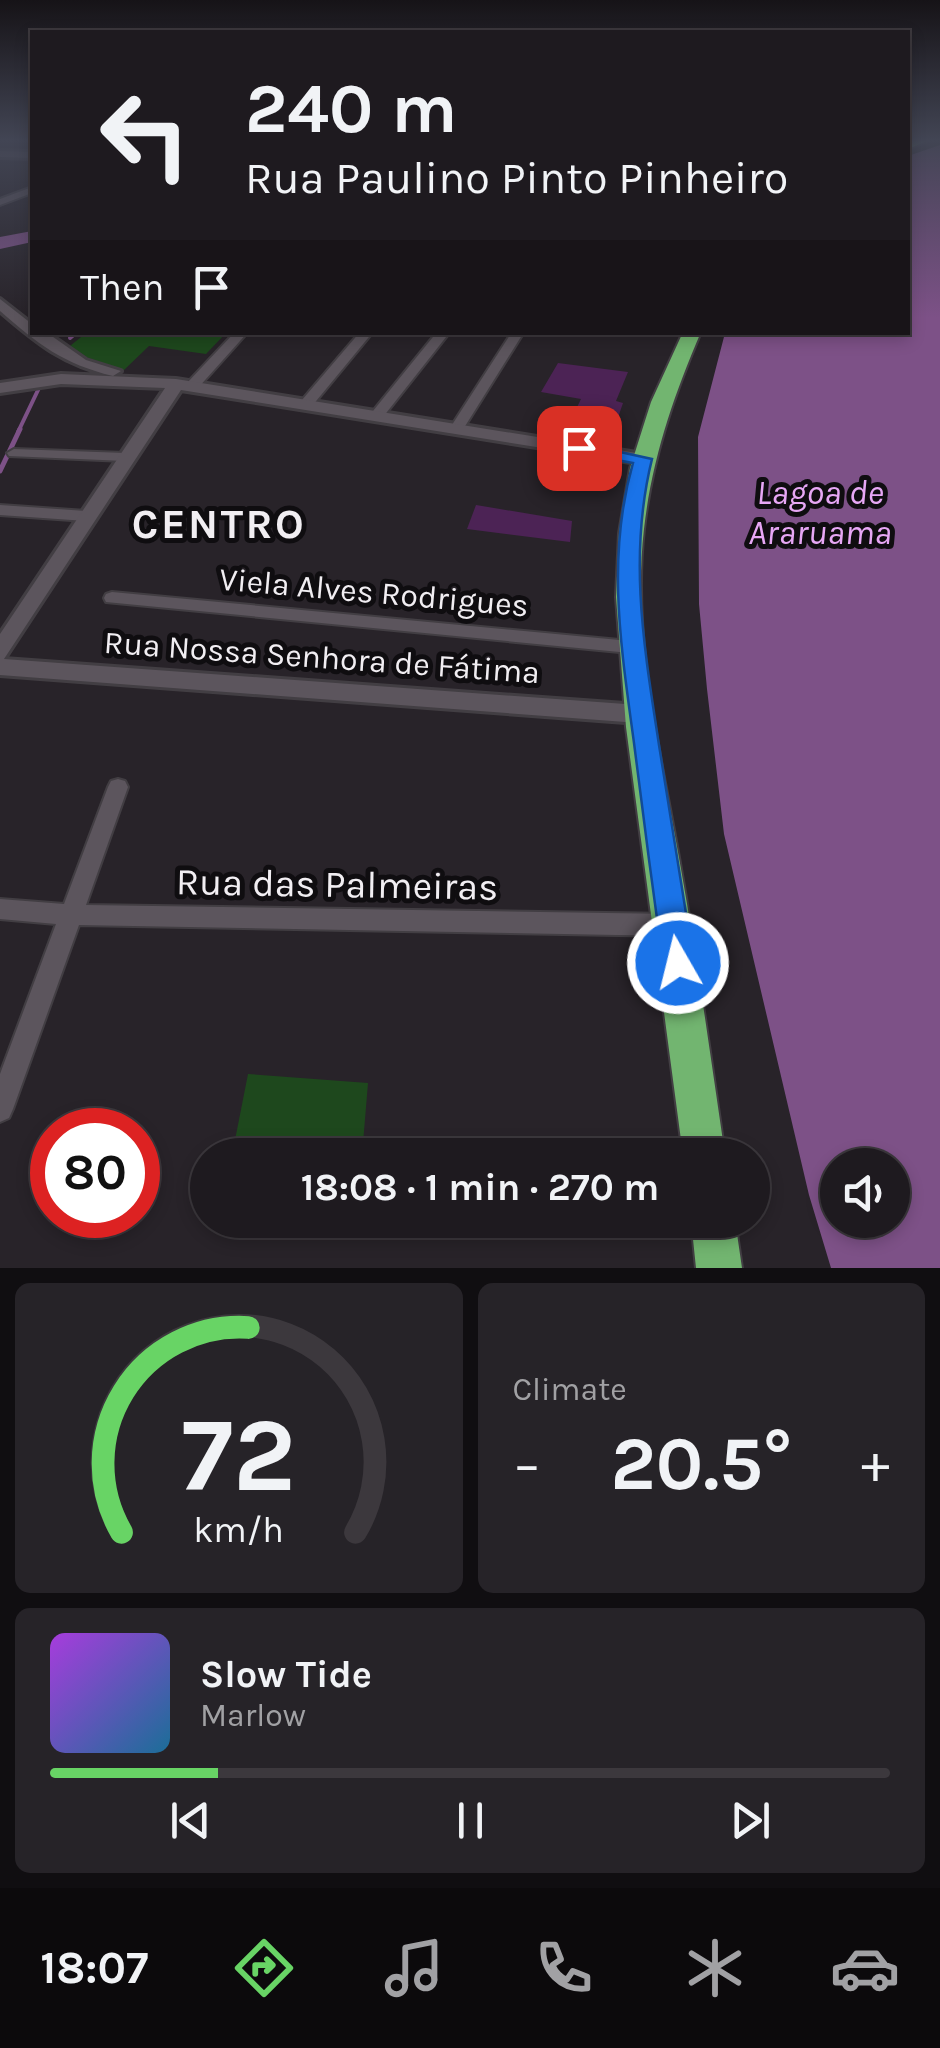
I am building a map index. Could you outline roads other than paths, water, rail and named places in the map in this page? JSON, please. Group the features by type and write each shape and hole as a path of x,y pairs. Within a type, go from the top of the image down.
{"highway":[{"path":"691,335 643,459 632,501 626,556 630,647 702,1138"},
{"path":"715,1238 719,1268"}],"street":[{"path":"0,303 30,329"},
{"path":"38,335 80,363 120,378"},
{"path":"0,652 125,458 184,385 239,335"},
{"path":"306,403 364,335"},
{"path":"378,414 442,335"},
{"path":"458,428 516,335"},
{"path":"61,379 80,363"},
{"path":"0,388 61,379 120,378 184,385 643,459"},
{"path":"14,453 125,458"},
{"path":"0,510 86,516"},
{"name":"Viela Alves Rodrigues","path":"112,598 630,647"},
{"name":"Rua Nossa Senhora de Fátima","path":"0,667 639,714"},
{"path":"0,1109 118,788"},
{"name":"Rua das Palmeiras","path":"0,910 72,915 673,925"}],"water":[{"name":"Lagoa de Araruama","path":"910,200 940,200 940,1268 831,1268 822,1238 910,1238 910,1148 820,1148 820,1232 724,834 699,604 698,437 724,335 910,335"}],"waterway":[{"path":"0,243 30,237"},
{"path":"70,338 74,335"},
{"path":"18,432 39,388"},
{"path":"0,471 20,429"}],"district":[{"name":"CENTRO","path":"219,523"}]}
